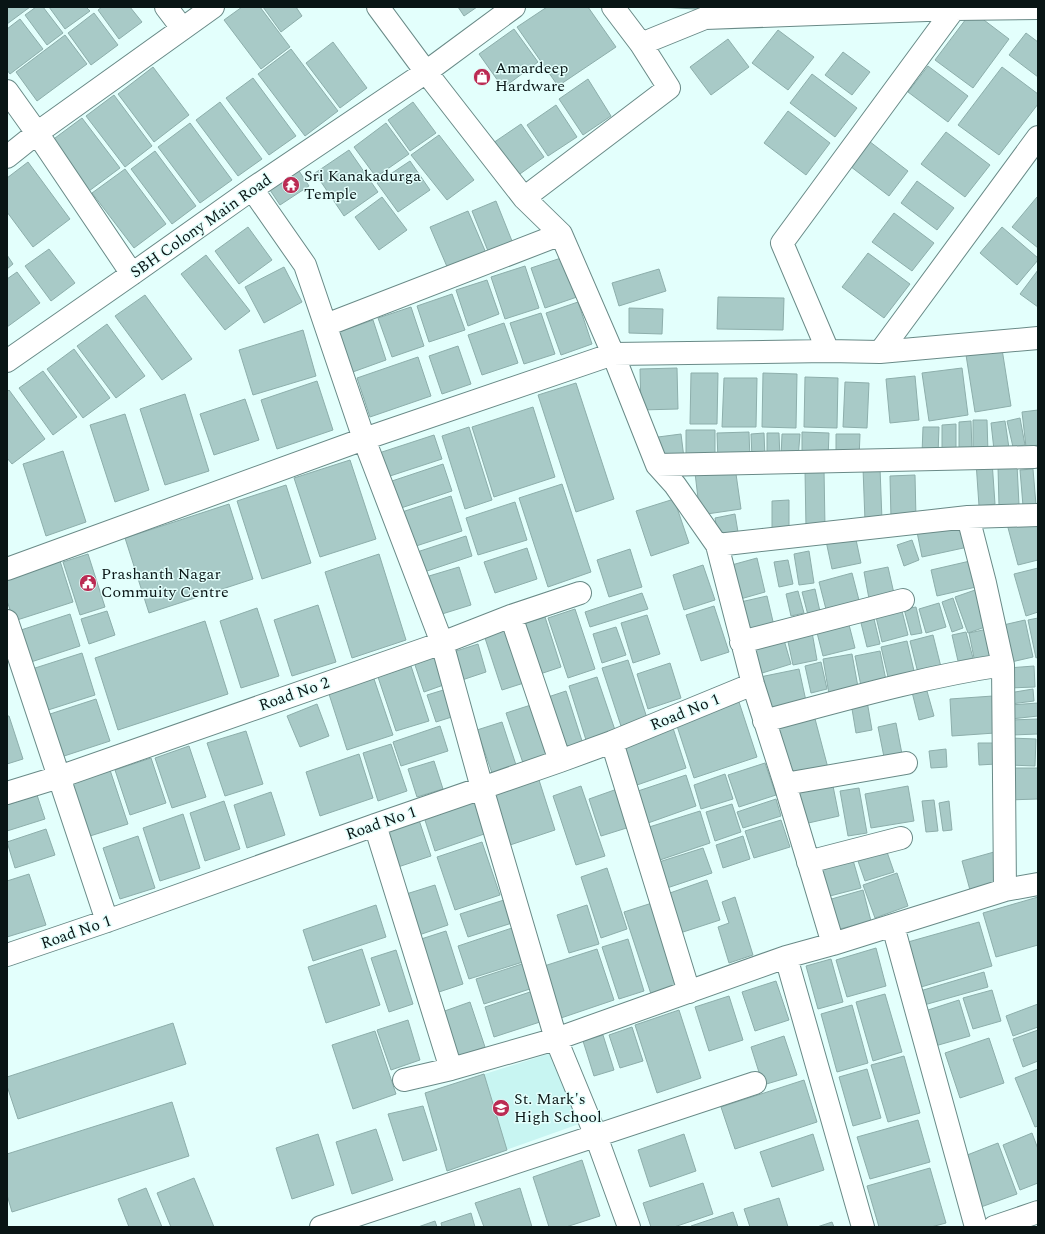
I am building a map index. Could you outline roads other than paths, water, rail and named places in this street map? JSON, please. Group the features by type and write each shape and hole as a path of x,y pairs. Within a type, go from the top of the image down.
{"street":[{"path":"166,7 182,28"},
{"path":"7,157 37,132 213,7"},
{"path":"378,7 426,72 524,198 560,234 613,354 657,465 676,485 717,545 752,684 785,784 833,944"},
{"name":"SBH Colony Main Road","path":"7,362 252,189 426,72 514,7"},
{"path":"524,198 669,88 641,44 612,7"},
{"path":"641,44 705,18 953,8 1038,8"},
{"path":"828,351 782,243 953,8"},
{"path":"7,91 37,132 132,274"},
{"path":"880,352 1038,137"},
{"path":"252,189 305,265 364,439 442,643 482,788 556,1039 596,1136 629,1227"},
{"path":"326,325 560,234"},
{"path":"7,569 364,439 613,354 828,351 880,352 1038,338"},
{"path":"657,465 1034,457"},
{"path":"717,545 968,517 1038,515"},
{"path":"968,517 985,583 1003,665 1005,890"},
{"name":"Road No 2","path":"7,794 442,643 511,616 580,594"},
{"path":"741,642 903,600"},
{"path":"511,616 560,761"},
{"path":"7,621 107,921"},
{"path":"764,721 912,682 962,671 1003,665"},
{"name":"Road No 1","path":"7,955 560,761 612,742 752,684"},
{"path":"612,742 689,992"},
{"path":"785,784 906,763"},
{"path":"375,825 451,1069"},
{"path":"808,862 901,838"},
{"path":"404,1080 451,1069 556,1039 786,957 893,926 1005,890 1038,884"},
{"path":"893,926 976,1227"},
{"path":"786,957 864,1227"},
{"path":"320,1227 754,1083"},
{"path":"994,1227 1038,1212"}],"place":[{"name":"Amardeep Hardware","path":"482,77"},
{"name":"Sri Kanakadurga Temple","path":"291,185"},
{"name":"Prashanth Nagar Commuity Centre","path":"88,583"},
{"name":"St. Mark's High School","path":"501,1108"}]}
